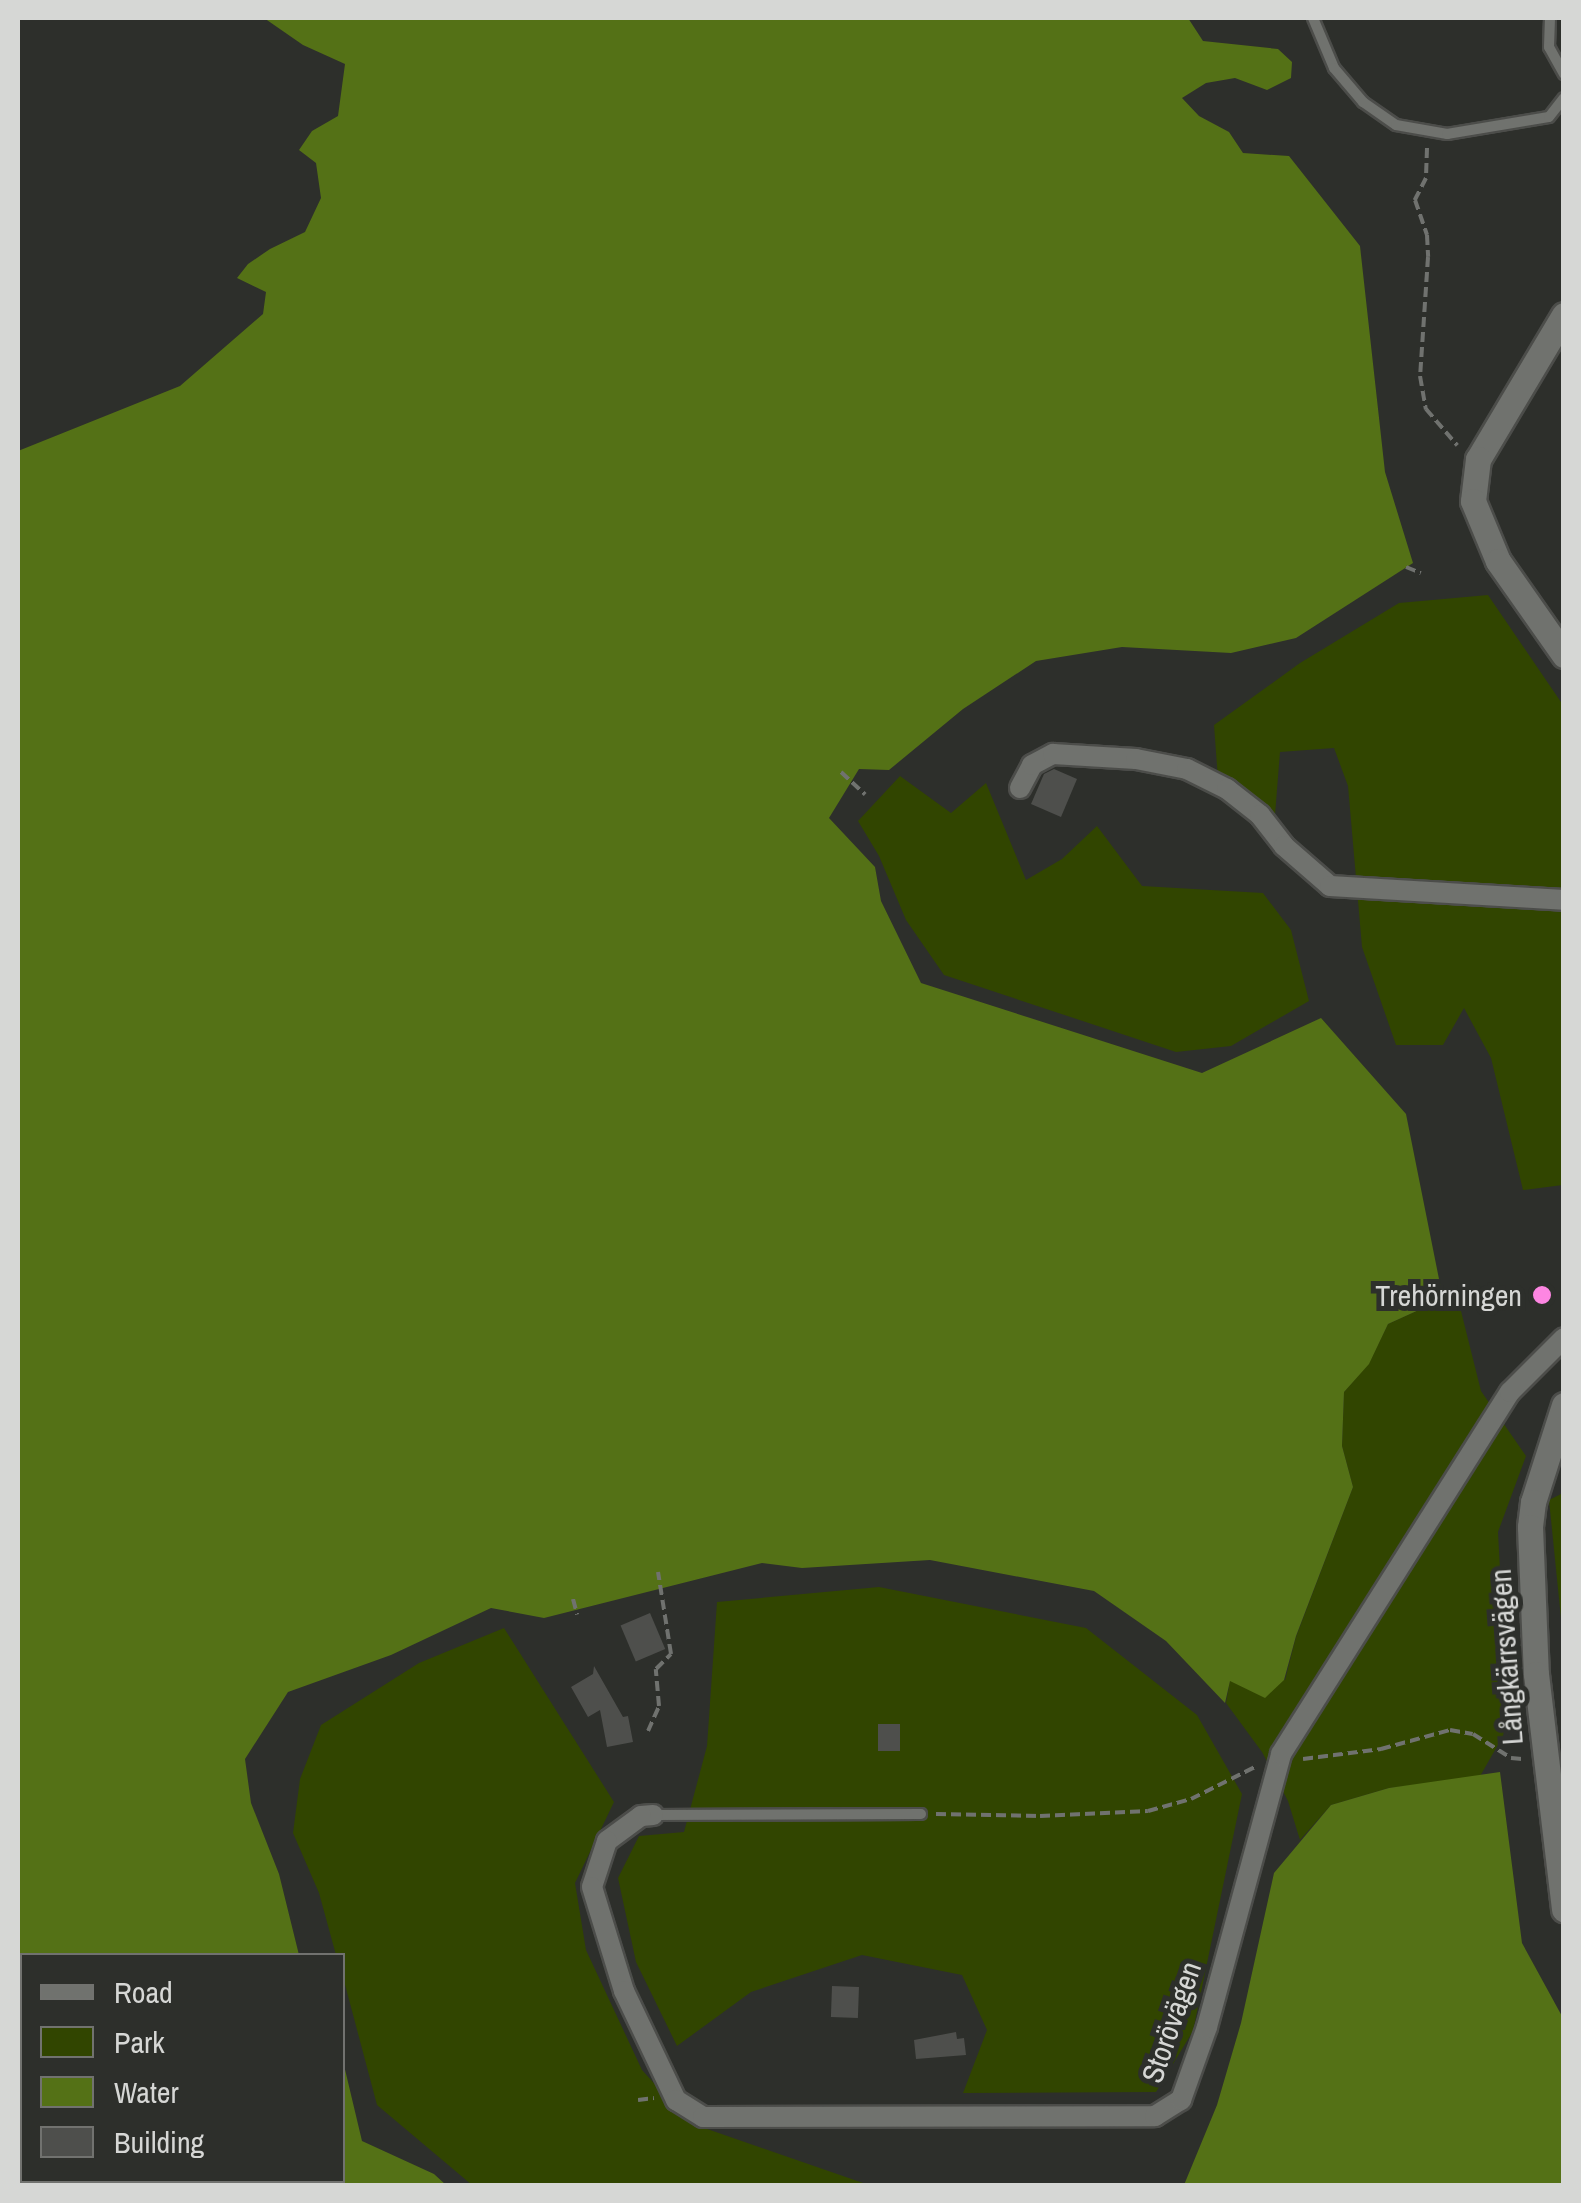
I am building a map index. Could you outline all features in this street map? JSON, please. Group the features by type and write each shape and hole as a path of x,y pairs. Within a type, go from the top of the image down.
{"street":[{"path":"1563,651 1485,540 1473,502 1478,464 1564,316"},
{"path":"1020,788 1032,765 1054,754 1136,759 1187,769 1227,789 1260,815 1284,846 1330,886 1564,900"},
{"name":"Storövägen","path":"652,1815 641,1816 607,1841 592,1887 624,1991 674,2095 703,2117 1024,2113 1155,2116 1181,2100 1207,2027 1281,1754 1510,1392 1564,1338"},
{"name":"Långkärrsvägen","path":"1564,1405 1536,1489 1530,1527 1536,1674 1564,1909"}],"lane":[{"path":"1313,18 1334,68 1363,102 1396,126 1447,134 1550,117 1564,98"},
{"path":"1550,18 1549,47 1564,74"},
{"path":"652,1815 921,1814"}],"path":[{"path":"1420,130 1430,153 1426,178 1415,200 1427,234 1428,257 1420,376 1426,409 1478,464"},
{"path":"1406,567 1420,573"},
{"path":"842,772 865,794"},
{"path":"648,1731 660,1706 656,1669 671,1654 658,1572"},
{"path":"572,1598 577,1614"},
{"path":"921,1814 1040,1816 1148,1811 1191,1799 1281,1754 1324,1760 1450,1730 1473,1734 1511,1758 1545,1758"}],"green space":[{"path":"1488,595 1563,705 1563,1185 1523,1190 1491,1058 1464,1008 1443,1045 1396,1045 1362,947 1348,786 1334,748 1280,752 1275,815 1218,779 1214,725 1300,663 1399,603"},
{"path":"900,776 951,813 986,783 1026,880 1062,859 1097,826 1142,886 1263,893 1291,930 1309,1001 1231,1046 1176,1052 944,975 906,920 879,856 858,821"},
{"path":"1443,1299 1461,1311 1481,1391 1526,1456 1498,1532 1502,1607 1517,1661 1503,1736 1479,1778 1389,1788 1331,1805 1300,1840 1288,1801 1262,1752 1226,1703 1230,1680 1285,1680 1296,1637 1353,1487 1342,1446 1344,1392 1369,1363 1388,1324"},
{"path":"1563,1493 1563,1638 1549,1500"},
{"path":"879,1587 1086,1628 1197,1715 1242,1794 1193,2031 1156,2092 963,2093 987,2030 962,1975 862,1955 751,1992 677,2046 636,1962 618,1878 639,1836 684,1832 707,1746 717,1602"},
{"path":"504,1628 614,1802 575,1883 586,1950 642,2070 690,2123 869,2185 472,2185 377,2105 345,1985 345,1953 335,1953 319,1893 293,1833 300,1779 321,1725 419,1663"}],"water":[{"name":"Trehörningen","path":"264,18 1188,18 1203,41 1278,49 1292,62 1291,78 1267,90 1235,78 1206,83 1182,98 1199,116 1229,132 1243,153 1289,156 1360,246 1385,472 1413,563 1296,638 1231,653 1122,647 1036,661 963,709 889,770 859,769 829,818 875,867 881,901 921,983 1202,1073 1321,1018 1406,1114 1443,1299 1388,1324 1369,1364 1344,1392 1342,1446 1353,1487 1296,1636 1284,1680 1265,1698 1230,1681 1225,1703 1166,1641 1094,1591 930,1560 802,1568 762,1563 544,1618 491,1608 391,1655 288,1692 245,1759 251,1803 279,1874 299,1953 20,1953 20,2183 345,2183 345,2069 362,2141 434,2174 446,2185 18,2185 18,451 180,386 263,314 266,292 237,278 248,264 270,249 305,232 321,198 316,163 299,150 312,131 338,116 345,64 303,45"},
{"path":"1500,1772 1522,1943 1563,2018 1563,2185 1184,2185 1217,2105 1241,2023 1274,1873 1331,1805 1389,1788"}],"building":[{"path":"1054,769 1077,779 1061,817 1031,804 1044,774"},
{"path":"650,1613 665,1649 636,1661 621,1626"},
{"path":"594,1666 623,1717 628,1716 633,1742 607,1747 600,1710 588,1717 571,1687 593,1674"},
{"path":"878,1724 900,1724 900,1751 878,1751"},
{"path":"832,1986 859,1987 858,2018 831,2017"},
{"path":"956,2032 957,2039 964,2038 966,2055 916,2059 914,2040"}],"place":[{"name":"Trehörningen","path":"1542,1295"}]}
